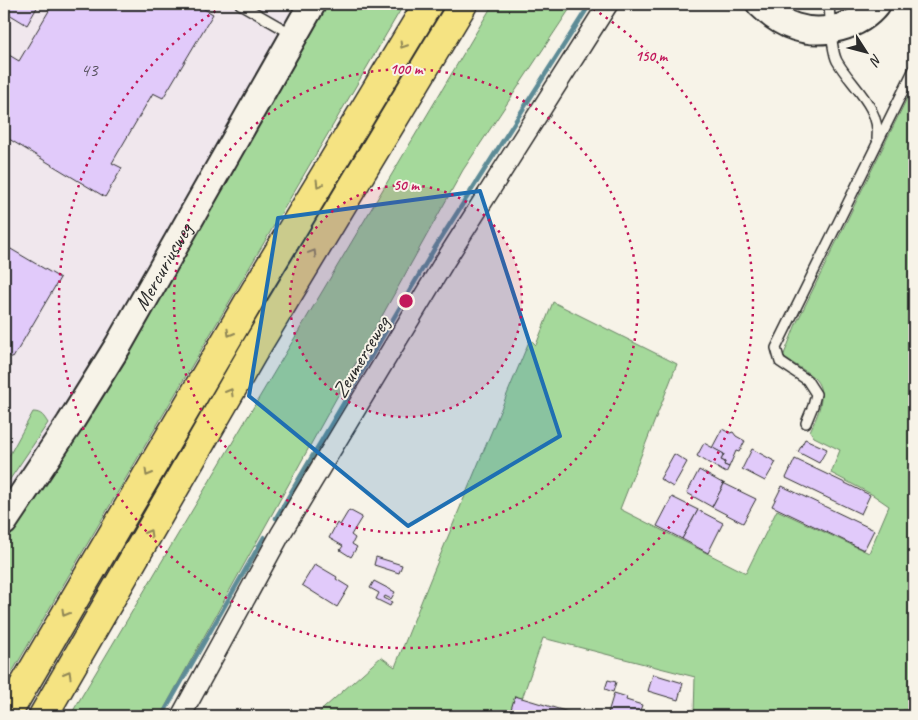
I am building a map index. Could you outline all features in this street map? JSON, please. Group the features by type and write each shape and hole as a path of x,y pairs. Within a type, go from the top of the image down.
{"highway":[{"path":"6,716 255,291 428,4"},
{"path":"44,716 252,354 464,4"}],"street":[{"name":"Mercuriusweg","path":"4,522 70,423 119,344 312,4"},
{"name":"Zeumerseweg","path":"181,716 280,535 442,264 608,4"},
{"path":"760,4 770,14 795,27 811,30 846,26 859,20 877,4"}],"lane":[{"path":"240,4 294,36"},
{"path":"829,4 836,60 868,104 878,131 877,144"},
{"path":"806,423 816,394 807,380 780,362 776,348 914,69"}],"highlighted area":[{"path":"480,191 560,436 408,526 249,396 278,218"}],"shaded area":[{"path":"4,4 397,4 4,645"}],"green space":[{"path":"322,4 404,4 4,686 4,535 76,425"},
{"path":"493,4 573,4 463,170 160,716 70,716"},
{"path":"914,84 914,710 903,710 903,716 694,716 695,677 543,638 516,716 315,716 381,657 395,667 530,339 536,345 553,302 677,364 620,509 746,573 777,510 869,553 889,506 873,495 831,473 840,450 814,437 810,431 819,411 821,396 818,383 810,374 783,357 796,324"},
{"path":"33,412 41,414 48,423 4,488 4,465"}],"building":[{"path":"4,4 39,4 27,25 4,11"},
{"path":"53,4 195,4 213,14 163,98 153,93 112,163 122,168 105,197 4,136 4,52 19,61"},
{"path":"4,245 60,278 13,358 4,353"},
{"path":"722,429 730,433 733,432 745,441 739,452 736,451 729,467 724,465 725,462 721,460 724,454 712,448"},
{"path":"805,439 827,449 819,463 798,452"},
{"path":"704,443 724,454 721,460 725,462 724,465 729,467 726,473 697,456"},
{"path":"752,449 776,462 765,481 742,469"},
{"path":"674,454 687,462 673,487 660,479"},
{"path":"795,459 870,495 861,514 786,478"},
{"path":"699,470 724,484 712,507 687,493"},
{"path":"721,482 756,499 743,523 712,507 724,484"},
{"path":"782,486 874,530 864,550 772,506"},
{"path":"672,497 698,510 682,539 657,526"},
{"path":"349,510 362,517 351,535 355,538 352,544 357,547 351,557 340,550 343,546 329,538 337,523 340,525"},
{"path":"698,510 723,523 708,553 682,539"},
{"path":"376,557 402,565 399,573 374,565"},
{"path":"315,564 337,577 336,579 349,587 337,607 302,585"},
{"path":"374,581 395,592 391,599 385,596 384,598 392,602 390,606 376,599 379,593 370,588"},
{"path":"653,674 683,683 678,700 648,691"},
{"path":"608,680 616,682 613,692 605,689"},
{"path":"614,693 627,697 626,700 642,705 638,716 607,716"},
{"path":"515,696 575,714 574,716 509,716"}],"waterway":[{"path":"276,518 436,246 590,4"},
{"path":"162,716 264,537"}]}
